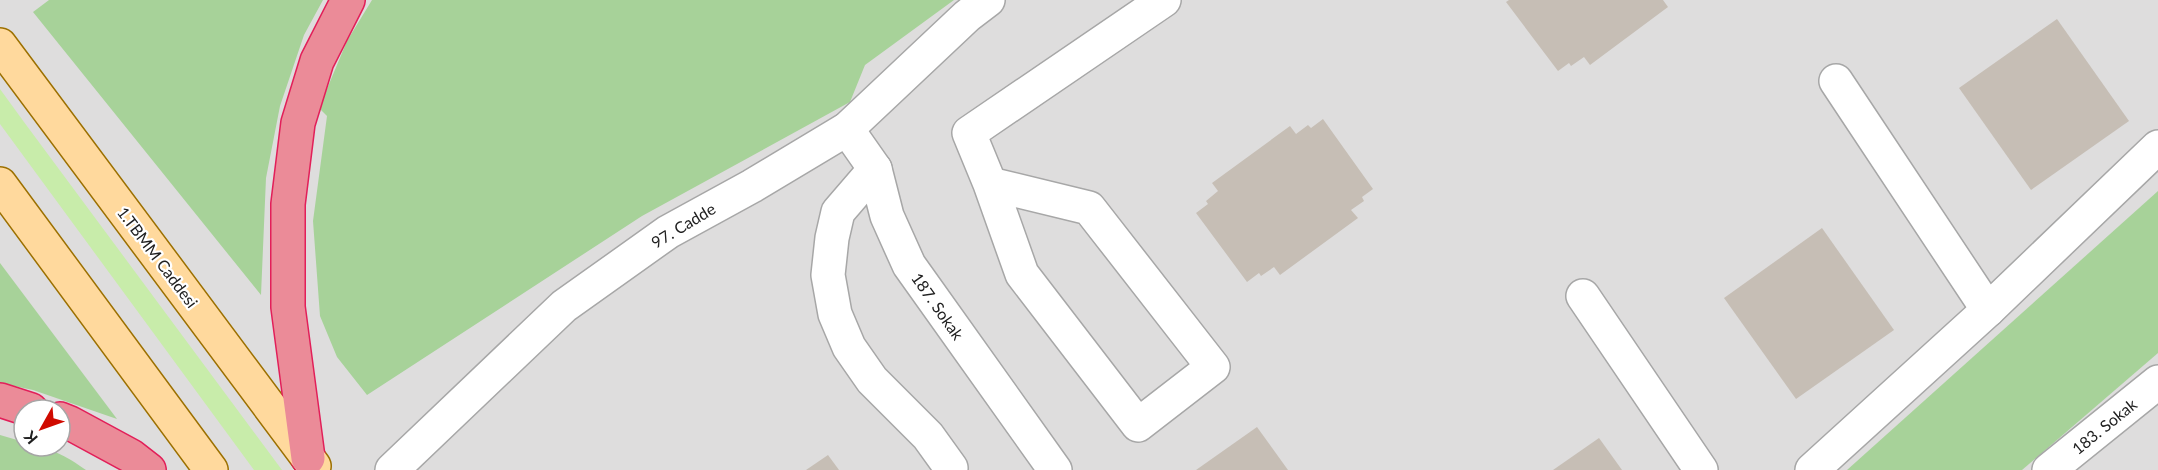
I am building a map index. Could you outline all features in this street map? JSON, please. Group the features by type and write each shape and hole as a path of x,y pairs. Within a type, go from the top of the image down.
{"highway":[{"path":"313,464 288,307 288,204 298,123 317,60 348,0"},
{"path":"72,424 131,456 149,470"}],"main road":[{"name":"1.TBMM Caddesi","path":"0,45 313,464"},
{"path":"0,184 211,470"}],"street":[{"name":"97. Cadde","path":"413,463 439,424 564,306 668,232 752,186 847,129 967,16 988,0"},
{"path":"990,184 1089,208 1213,367 1138,425 1022,274 969,133 1164,0"},
{"path":"1836,81 1988,310"},
{"name":"187. Sokak","path":"847,129 875,169 887,216 909,265 1055,470"},
{"path":"1812,470 1988,310 2158,147"},
{"path":"875,169 838,212 832,238 828,275 835,314 849,347 872,380 928,436 951,468"},
{"path":"1583,296 1701,470"},
{"name":"183. Sokak","path":"2049,470 2158,382"}],"shaded area":[{"path":"0,0 2158,0 2158,470 0,470"}],"green space":[{"path":"49,0 323,0 304,35 280,106 266,178 261,295 33,12"},
{"path":"372,0 954,0 865,65 850,102 642,216 367,395 337,357 320,316 313,221 327,116 319,108 347,41"},
{"path":"0,89 282,470 254,470 0,124"},
{"path":"2158,191 2158,353 2022,470 1847,470"},
{"path":"0,263 117,419 72,403 72,398 56,398 0,383"},
{"path":"0,435 12,438 12,458 67,458 86,470 0,470"}],"building":[{"path":"1509,0 1663,0 1668,7 1590,65 1584,57 1571,66 1569,63 1558,71 1506,2"},
{"path":"2057,19 2129,121 2031,190 1959,88"},
{"path":"1323,119 1373,189 1362,197 1364,201 1351,210 1358,218 1280,275 1274,267 1261,276 1259,273 1247,282 1196,213 1208,204 1206,201 1218,191 1212,183 1290,126 1296,134 1308,125 1311,128"},
{"path":"1822,228 1894,330 1796,399 1724,298"},
{"path":"1257,427 1288,470 1196,470"},
{"path":"1599,438 1622,470 1553,470"},
{"path":"828,455 839,470 806,470"}]}
